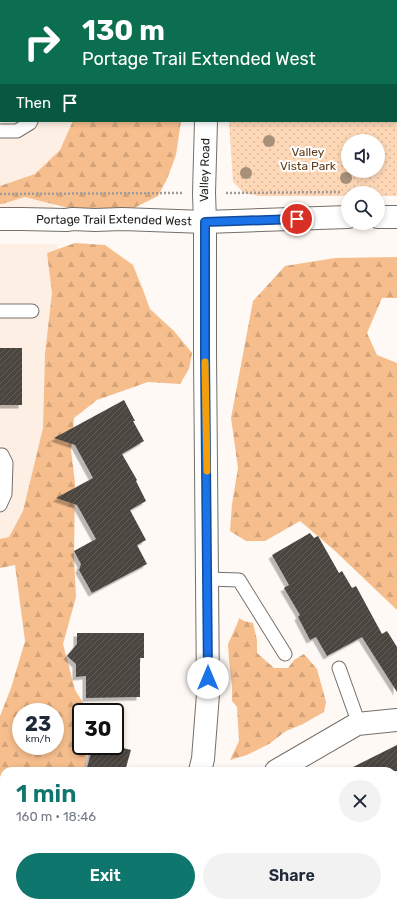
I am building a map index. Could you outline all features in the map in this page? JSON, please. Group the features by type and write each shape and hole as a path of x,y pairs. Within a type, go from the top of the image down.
{"street":[{"name":"Valley Road","path":"201,767 208,694 204,193 206,122"},
{"name":"Portage Trail Extended West","path":"0,219 122,219 205,222 341,217"},
{"path":"385,217 397,217"},
{"path":"283,767 357,724 397,720"}],"lane":[{"path":"0,131 17,131 30,122"},
{"path":"0,311 32,311"},
{"path":"0,455 6,463 5,494 0,505"},
{"path":"208,579 239,580 285,654"},
{"path":"339,668 359,724"}],"shaded area":[{"path":"0,122 81,122 54,208 0,209"},
{"path":"0,244 57,244 57,558 0,556"}],"green space":[{"path":"73,122 181,122 176,155 167,179 158,196 124,213 80,211 25,197 0,204 0,186 35,174 60,150"},
{"name":"Valley Vista Park","path":"229,122 397,122 397,196 385,196 385,186 341,186 341,196 259,196 244,193 233,182"},
{"path":"75,243 105,245 133,265 150,309 174,331 192,353 189,369 180,384 148,382 97,400 74,418 71,450 75,483 74,557 76,597 63,644 75,690 83,703 72,703 72,755 87,755 85,767 0,767 0,716 11,688 25,641 15,565 0,568 0,539 9,537 23,511 43,428 45,354 52,293 47,253"},
{"path":"397,257 397,298 382,298 367,333 377,355 397,363 397,610 334,550 300,521 265,541 246,541 230,531 232,504 238,468 231,418 253,301 285,266 335,258"},
{"path":"239,618 253,623 257,640 257,653 274,668 288,668 294,660 304,654 317,669 326,702 324,712 303,724 286,731 269,744 247,755 230,760 239,741 237,707 232,701 228,644"}],"building":[{"path":"0,348 22,348 22,405 0,405"},
{"path":"124,400 144,441 122,454 137,480 136,481 146,501 130,510 146,540 137,545 147,564 92,593 79,570 81,564 74,551 96,539 77,505 56,498 93,478 75,445 54,438"},
{"path":"310,533 314,538 318,536 339,573 342,571 352,588 356,586 382,634 387,631 397,647 397,692 362,637 327,656 316,637 310,640 298,617 300,615 284,588 289,585 272,555"},
{"path":"77,633 144,633 144,658 140,658 140,697 86,698 86,676 76,677 76,664 67,656 77,644"},
{"path":"397,745 397,767 353,767"},
{"path":"124,748 131,750 126,767 87,767 90,755 124,755"}],"slow traffic":[{"path":"205,362 207,471"}],"route":[{"path":"208,678 205,222 297,219"}]}
